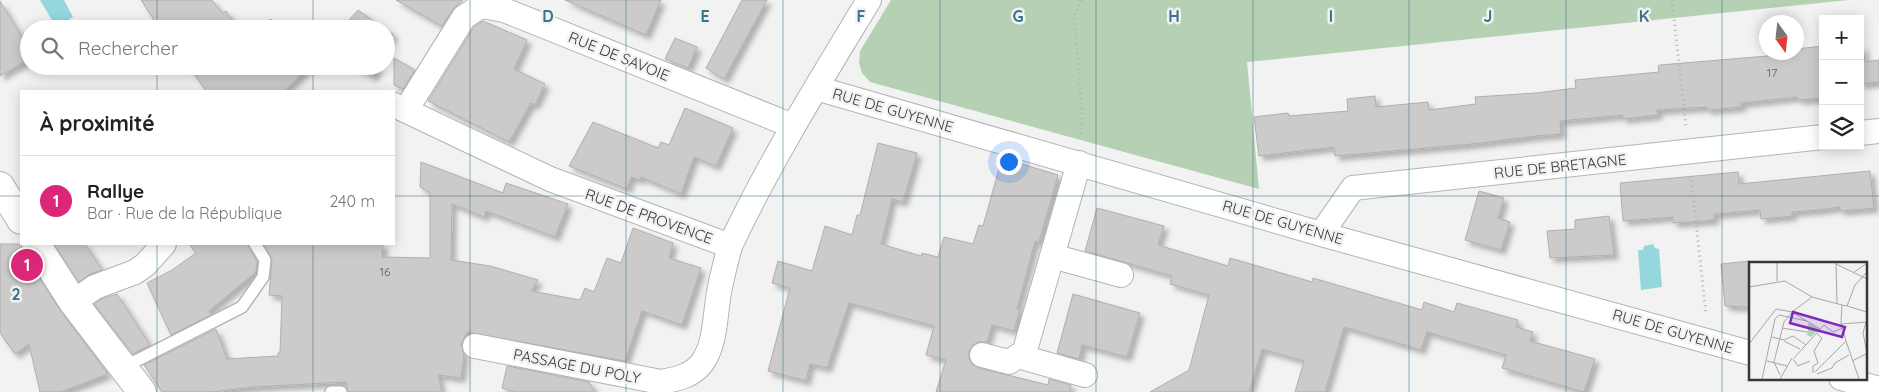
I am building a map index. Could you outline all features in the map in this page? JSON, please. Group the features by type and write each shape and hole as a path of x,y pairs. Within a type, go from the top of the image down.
{"main road":[{"path":"0,186 20,218"},
{"path":"37,245 74,302 142,392"}],"street":[{"name":"RUE DE PROVENCE","path":"400,108 550,179 730,246 749,206 793,126 869,0"},
{"name":"RUE DE SAVOIE","path":"400,108 464,17 481,6 504,10 793,126"},
{"name":"RUE DE GUYENNE","path":"816,88 1321,234 1749,353"},
{"path":"1864,132 1879,130"},
{"name":"RUE DE BRETAGNE","path":"1321,234 1352,188 1819,137"},
{"path":"1023,357 1079,163"},
{"path":"74,302 95,287 135,272 145,265 163,245"},
{"name":"PASSAGE DU POLY","path":"475,346 661,382 690,374 702,363 710,347 719,290 730,246"},
{"path":"1052,256 1121,275"},
{"path":"982,355 1009,362 1018,356 1085,375"},
{"path":"1848,380 1879,389"}],"lane":[{"path":"123,368 242,307 263,277 265,260 256,245"},
{"path":"331,392 341,392"}],"path":[{"path":"1079,163 1082,114 1074,16 1080,0"}],"green space":[{"path":"891,0 1849,0 1247,62 1259,189 870,82 862,73 859,63 860,51"}],"water":[{"path":"40,0 64,0 73,17 68,20 52,20"},
{"path":"1653,244 1655,248 1659,249 1662,287 1641,290 1638,250 1643,250 1644,246"}],"building":[{"path":"141,0 212,0 222,13 226,11 232,20 154,20"},
{"path":"396,0 463,0 453,9 442,26"},
{"path":"565,0 661,0 646,35"},
{"path":"742,0 767,0 724,79 706,68"},
{"path":"0,1 20,34 20,64 0,76"},
{"path":"358,10 372,20 349,20"},
{"path":"483,21 527,40 514,69 545,84 535,105 531,103 509,142 428,101 474,27"},
{"path":"675,38 697,47 688,68 665,59"},
{"path":"1819,46 1819,98 1798,100 1798,97 1741,103 1741,107 1707,110 1707,107 1657,110 1658,115 1623,119 1623,115 1560,121 1561,134 1335,156 1334,147 1259,156 1254,117 1288,113 1289,116 1348,111 1347,99 1375,96 1376,107 1428,102 1429,110 1476,104 1475,97 1576,88 1575,80 1659,72 1658,66 1660,65 1759,57 1759,60 1804,60 1804,48"},
{"path":"1864,54 1865,62 1879,60 1879,82 1864,84"},
{"path":"395,59 415,70 403,89 394,85"},
{"path":"195,75 301,75 285,90 205,90"},
{"path":"685,108 733,128 716,166 694,157 681,194 641,177 640,180 631,177 627,189 569,166 593,122 658,148 661,142 669,145"},
{"path":"878,143 917,153 903,202 892,199 881,244 921,256 922,253 938,257 944,237 973,244 979,225 983,226 1002,158 1058,175 1039,242 1035,241 1017,309 1020,309 1014,331 992,325 987,342 979,342 973,345 969,351 969,358 972,364 979,368 1048,385 1049,379 1071,385 1069,392 936,392 946,360 926,355 934,326 849,303 827,368 810,364 806,381 768,371 790,288 772,283 778,261 812,271 825,226 852,235 857,215 860,215"},
{"path":"421,162 503,193 506,183 568,204 555,237 486,211 484,217 452,204 451,260 490,266 538,280 531,291 580,300 585,288 594,292 607,258 621,263 633,228 673,243 669,258 701,268 682,325 642,311 625,361 467,332 461,344 464,354 461,378 438,375 442,392 348,392 346,382 253,387 212,392 162,392 144,365 216,329 227,359 278,356 280,352 282,296 269,295 272,260 264,245 383,245 382,257 430,258 430,193 420,187"},
{"path":"1870,171 1874,208 1840,211 1840,207 1792,212 1792,216 1761,219 1760,210 1714,214 1714,220 1673,223 1673,217 1623,221 1620,183 1738,172 1739,184"},
{"path":"1479,191 1504,198 1498,218 1510,222 1501,250 1465,240"},
{"path":"1097,208 1164,226 1158,245 1228,266 1230,258 1312,282 1313,278 1422,310 1424,302 1454,312 1457,303 1518,320 1516,327 1533,332 1530,341 1595,359 1584,392 1502,368 1506,355 1427,332 1421,350 1344,327 1325,392 1295,392 1304,361 1262,349 1249,392 1150,392 1189,370 1209,295 1170,284 1172,276 1085,251"},
{"path":"1609,216 1614,255 1550,258 1547,231 1575,229 1575,220"},
{"path":"0,244 20,244 23,252 60,310 108,374 61,392 40,392 29,344 15,354 0,333"},
{"path":"55,245 86,245 102,270 90,274 79,282"},
{"path":"190,245 248,245 257,262 256,272 209,311 211,315 171,335 147,283 172,270 196,253"},
{"path":"1750,261 1749,307 1725,306 1721,264"},
{"path":"117,294 150,345 133,354 94,304 101,299"},
{"path":"1073,294 1140,313 1127,357 1082,345 1079,359 1057,353"},
{"path":"507,366 589,382 595,392 515,392 502,388"}],"place":[{"name":"Rallye","path":"27,265"}]}
